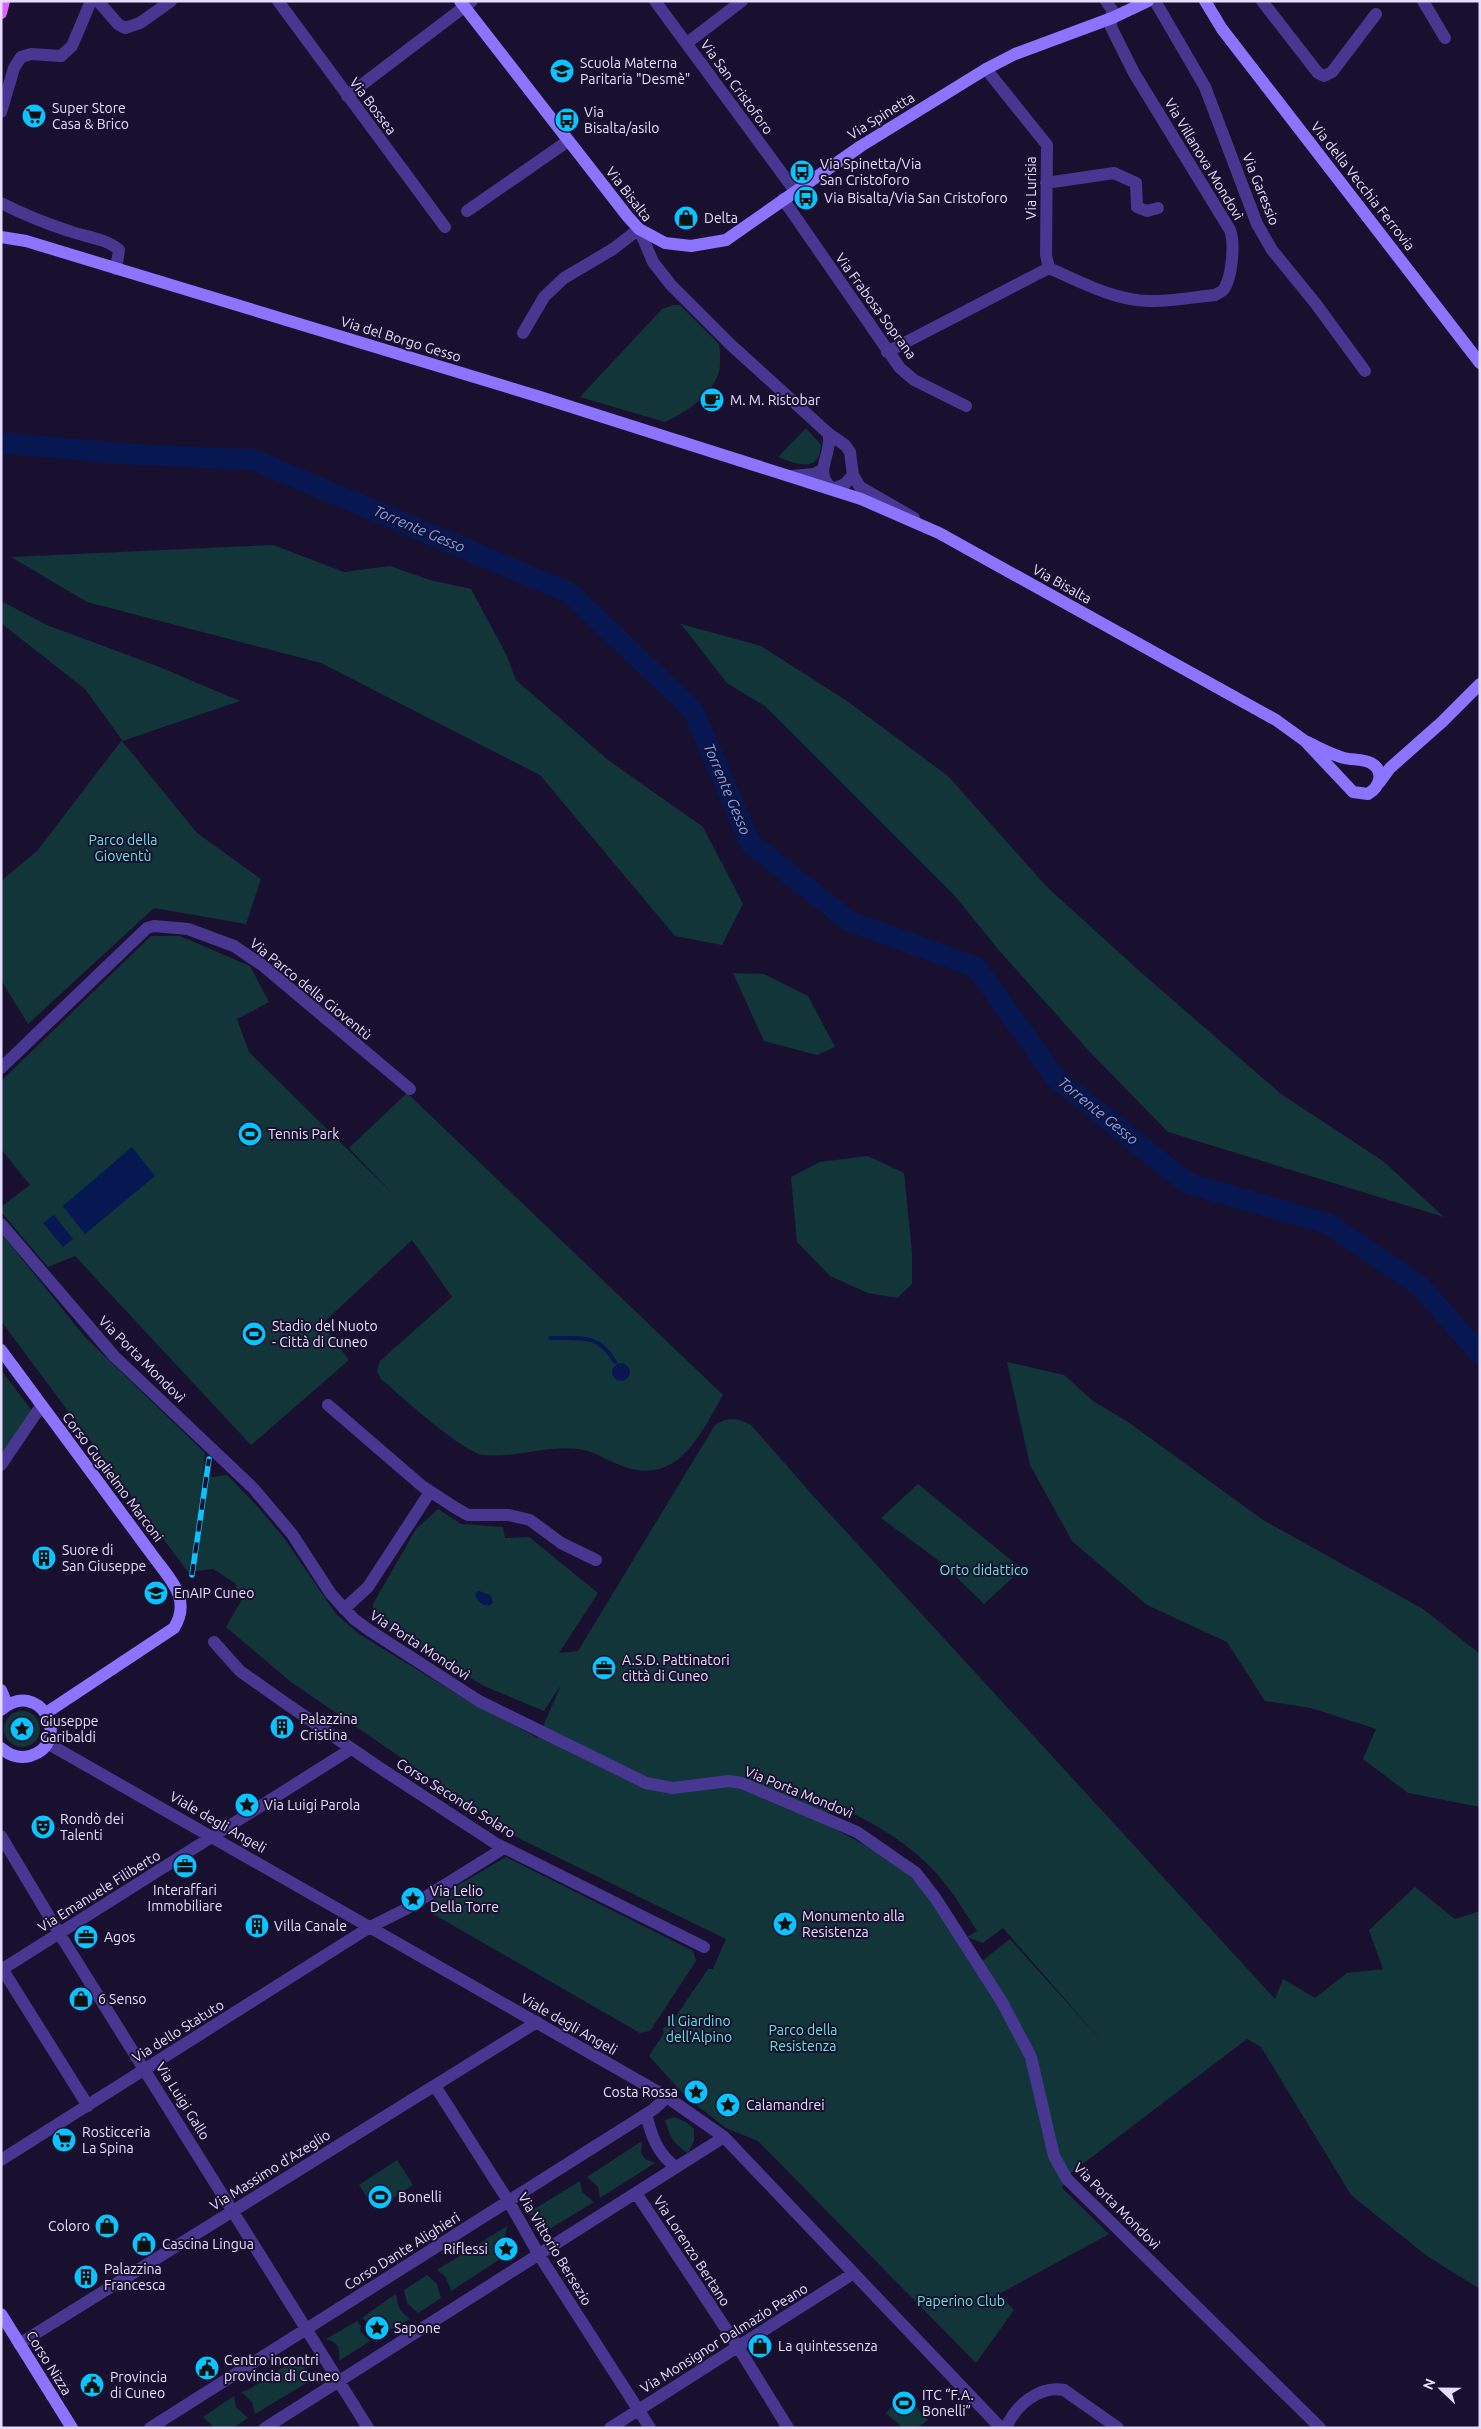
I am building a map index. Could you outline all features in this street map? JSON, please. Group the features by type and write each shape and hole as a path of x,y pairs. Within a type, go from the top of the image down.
{"main road":[{"path":"1,13 4,1"}],"street":[{"path":"1,112 14,68 22,57 31,54 61,56 72,46 91,1"},
{"path":"98,1 118,24 125,28 140,23 172,1"},
{"name":"Via Bossea","path":"278,1 445,227"},
{"name":"Via San Cristoforo","path":"655,1 795,191"},
{"path":"687,43 742,1"},
{"name":"Via Villanova Mondovì","path":"1049,268 1088,286 1114,295 1149,301 1215,295 1223,290 1227,282 1233,238 1230,230 1134,73 1111,27 1112,10 1106,1"},
{"name":"Via Spinetta","path":"639,229 665,243 691,246 726,240 861,146 986,69 1015,54 1112,18 1148,1"},
{"name":"Via Garessio","path":"1155,1 1205,87 1257,224 1264,237 1272,250 1316,304 1365,372"},
{"name":"Via della Vecchia Ferrovia","path":"1195,1 1222,29 1480,363"},
{"name":"Via della Vecchia Ferrovia","path":"1205,1 1222,29"},
{"path":"1262,1 1318,73 1324,76 1332,72 1376,14"},
{"path":"1423,1 1445,38"},
{"path":"347,96 465,3"},
{"name":"Via Bisalta","path":"465,3 568,141 639,229 653,262 671,285 731,346 830,434 845,445 850,452 853,475 860,487 939,533 1276,720 1305,741 1329,753 1361,761"},
{"name":"Via Lurisia","path":"986,69 1047,145 1046,255 1049,268"},
{"path":"467,211 568,141"},
{"path":"1046,182 1114,173 1136,183 1137,207 1147,211 1158,208"},
{"name":"Via Frabosa Soprana","path":"783,199 887,352 900,368 914,380 966,406"},
{"path":"1,203 26,216 70,232 112,243 119,250 116,269"},
{"path":"523,333 544,297 564,278 593,262 639,229"},
{"name":"Via del Borgo Gesso","path":"1,237 26,241 547,399 792,476 861,499 939,533"},
{"path":"887,352 1049,268"},
{"path":"830,434 830,447 822,470 822,477 832,489 845,484 853,475"},
{"name":"Via del Borgo Gesso","path":"792,476 814,474 822,470"},
{"path":"1379,783 1390,768 1442,722 1480,684"},
{"name":"Via Bisalta","path":"1305,741 1353,792 1363,795 1373,791 1379,783"},
{"path":"1346,784 1348,768 1361,761 1389,758 1411,749"},
{"path":"1361,761 1375,766 1378,771 1379,783"},
{"name":"Via Parco della Gioventù","path":"1,1068 147,928 154,926 188,929 234,946 262,965 410,1089"},
{"name":"Via Porta Mondovì","path":"1,1224 114,1356 254,1489 292,1534 331,1594 344,1609 369,1630 479,1702 646,1783 673,1788 728,1781 742,1783 857,1832 916,1873 936,1899 1002,2002 1031,2057 1054,2156 1067,2179 1320,2428"},
{"name":"Corso Guglielmo Marconi","path":"1,1350 176,1588 182,1604 181,1617 174,1628 46,1713"},
{"path":"328,1405 430,1492 468,1514 509,1515 530,1520 561,1543 596,1560"},
{"path":"1,1465 41,1406"},
{"path":"344,1609 368,1587 430,1492"},
{"name":"Corso Secondo Solaro","path":"214,1642 240,1671 351,1749 504,1848 704,1946"},
{"path":"1,1690 4,1707 24,1700 40,1706 46,1713 50,1724 47,1743 42,1750 27,1757 10,1754 1,1748"},
{"name":"Viale degli Angeli","path":"47,1743 667,2097 724,2137 1001,2428"},
{"path":"213,1837 351,1749"},
{"name":"Via Luigi Gallo","path":"1,1836 59,1933 146,2069 232,2211 368,2428"},
{"name":"Via Emanuele Filiberto","path":"2,1969 213,1837"},
{"path":"370,1927 406,1909 504,1848"},
{"name":"Via dello Statuto","path":"1,2160 370,1927"},
{"path":"2,1969 88,2106"},
{"name":"Via Massimo d'Azeglio","path":"19,2344 537,2022"},
{"name":"Via Vittorio Bersezio","path":"435,2086 509,2202 538,2255 650,2428"},
{"name":"Corso Dante Alighieri","path":"150,2428 509,2202 646,2114 667,2097"},
{"path":"646,2114 656,2144 666,2159 676,2167"},
{"path":"265,2428 724,2137"},
{"name":"Via Lorenzo Bertano","path":"636,2193 738,2347 788,2428"},
{"name":"Via Monsignor Dalmazio Peano","path":"610,2428 854,2273"},
{"name":"Corso Nizza","path":"1,2314 72,2428"},
{"path":"1006,2428 1011,2414 1023,2404 1036,2394 1056,2389 1064,2390 1118,2428"}],"green space":[{"path":"673,305 680,305 719,344 719,372 704,396 690,408 665,422 580,397 662,309"},
{"path":"806,428 821,445 816,460 811,463 799,464 778,457"},
{"path":"273,545 344,572 390,566 430,580 471,589 506,654 516,680 608,760 703,827 743,904 722,945 675,936 540,775 321,663 87,602 11,557"},
{"name":"Parco della Gioventù","path":"1,601 47,625 157,666 240,701 122,741 197,833 261,879 246,924 154,908 28,1024 1,980 1,881 37,851 122,740 85,689 1,623"},
{"path":"681,624 761,646 847,701 948,776 1047,887 1136,968 1281,1094 1383,1161 1444,1217 1168,1132 1089,1051 997,948 955,896 765,706 727,683"},
{"path":"151,936 180,936 250,966 269,1002 237,1019 249,1052 395,1196 349,1148 407,1093 723,1395 697,1439 686,1452 674,1462 660,1469 644,1471 625,1467 591,1452 579,1449 567,1448 508,1455 484,1455 474,1452 447,1435 381,1379 377,1371 380,1361 452,1297 412,1240 322,1324 349,1360 251,1445 75,1256 48,1267 1,1212 1,1207 30,1185 1,1149 1,1081"},
{"path":"733,973 764,974 808,996 835,1047 817,1055 764,1041"},
{"path":"868,1156 904,1173 912,1252 912,1284 897,1298 868,1293 830,1276 797,1242 791,1177 820,1162"},
{"path":"1,1233 85,1337 205,1453 203,1474 213,1477 227,1475 257,1506 284,1538 336,1614 359,1634 473,1704 538,1738 561,1685 544,1711 484,1686 373,1620 373,1604 416,1529 438,1509 461,1524 503,1527 505,1538 529,1537 598,1593 559,1653 578,1651 715,1425 733,1419 751,1425 816,1499 1275,1999 1283,1979 1315,1998 1347,1973 1383,1969 1369,1930 1415,1887 1455,1919 1480,1911 1480,2289 1427,2256 1351,2195 1261,2047 1247,2039 1072,2172 1062,2188 1109,2234 999,2294 1014,2310 976,2363 758,2141 726,2128 686,2097 649,2056 664,2033 663,2028 670,2025 708,1969 713,1969 726,1939 518,1838 291,1682 226,1627 241,1601 235,1583 213,1569 188,1572 1,1321","holes":["832,1804 880,1828 923,1859 951,1891 977,1931 967,1937 983,1943 1003,1928 1105,2045 1010,1939 973,1968 935,1906 909,1875 878,1853 823,1823"]},
{"path":"1007,1362 1064,1375 1093,1401 1128,1422 1263,1520 1423,1609 1480,1654 1480,1807 1408,1793 1363,1759 1376,1729 1311,1708 1265,1701 1227,1642 1147,1605 1072,1541 1030,1465"},
{"path":"1,1370 32,1411 1,1460"},
{"name":"Orto didattico","path":"918,1484 1022,1569 984,1604 942,1563 881,1518"},
{"path":"22,1711 35,1716 40,1729 35,1742 22,1747 9,1742 4,1729 9,1716"},
{"path":"506,1857 693,1951 696,1961 650,2031 640,2033 433,1914 433,1900"},
{"path":"674,2117 686,2122 694,2129 694,2141 688,2153 676,2143 668,2130 665,2120"},
{"path":"642,2141 641,2153 645,2159 655,2163 600,2198 598,2187 587,2177"},
{"name":"Bonelli","path":"397,2160 413,2185 375,2210 359,2185"},
{"path":"580,2181 582,2192 594,2202 543,2233 542,2221 528,2213"},
{"path":"507,2226 505,2235 508,2243 519,2247 451,2291 446,2277 437,2270"},
{"path":"427,2275 437,2284 441,2298 418,2313 407,2303 404,2290"},
{"path":"394,2295 397,2296 397,2303 400,2309 410,2319 375,2338 373,2327 362,2318"},
{"path":"357,2321 361,2326 360,2331 370,2341 339,2361 338,2346 326,2339"},
{"path":"301,2355 306,2368 318,2376 255,2414 252,2402 241,2392 250,2389"},
{"name":"ITC “F.A. Bonelli”","path":"904,2394 928,2420 917,2428 903,2428 886,2413"},
{"path":"234,2396 236,2407 248,2418 233,2428 215,2428 203,2417"}],"shaded area":[{"path":"132,1147 155,1176 85,1234 63,1206"},
{"path":"54,1215 73,1239 63,1247 43,1223"},
{"path":"621,1363 627,1366 630,1372 627,1378 621,1381 615,1378 612,1372 615,1366"},
{"path":"479,1591 490,1595 493,1602 491,1605 488,1606 478,1601 475,1593"}],"waterway":[{"name":"Torrente Gesso","path":"1,443 129,454 254,460 570,593 693,710 750,843 849,921 976,967 1055,1077 1187,1183 1329,1224 1420,1286 1480,1354"},
{"path":"550,1338 580,1338 595,1341 608,1352 615,1362"}],"railway":[{"path":"192,1575 209,1459"}],"place":[{"name":"Scuola Materna Paritaria \"Desmè\"","path":"562,71"},
{"name":"Super Store Casa & Brico","path":"34,116"},
{"name":"Via Bisalta/asilo","path":"567,120"},
{"name":"Via Spinetta/Via San Cristoforo","path":"802,172"},
{"name":"Via Bisalta/Via San Cristoforo","path":"806,198"},
{"name":"Delta","path":"686,218"},
{"name":"M. M. Ristobar","path":"712,400"},
{"name":"Tennis Park","path":"250,1134"},
{"name":"Stadio del Nuoto - Città di Cuneo","path":"254,1334"},
{"name":"Suore di San Giuseppe","path":"44,1558"},
{"name":"EnAIP Cuneo","path":"156,1593"},
{"name":"A.S.D. Pattinatori città di Cuneo","path":"604,1668"},
{"name":"Palazzina Cristina","path":"282,1727"},
{"name":"Giuseppe Garibaldi","path":"22,1729"},
{"name":"Via Luigi Parola","path":"247,1805"},
{"name":"Rondò dei Talenti","path":"43,1827"},
{"name":"Interaffari Immobiliare","path":"185,1866"},
{"name":"Via Lelio Della Torre","path":"413,1899"},
{"name":"Monumento alla Resistenza","path":"785,1924"},
{"name":"Villa Canale","path":"257,1926"},
{"name":"Agos","path":"86,1937"},
{"name":"6 Senso","path":"81,1999"},
{"name":"Costa Rossa","path":"696,2092"},
{"name":"Calamandrei","path":"728,2105"},
{"name":"Rosticceria La Spina","path":"64,2140"},
{"name":"Bonelli","path":"380,2197"},
{"name":"Coloro","path":"107,2226"},
{"name":"Cascina Lingua","path":"144,2244"},
{"name":"Riflessi","path":"506,2249"},
{"name":"Palazzina Francesca","path":"86,2277"},
{"name":"Sapone","path":"377,2328"},
{"name":"La quintessenza","path":"760,2346"},
{"name":"Centro incontri provincia di Cuneo","path":"207,2368"},
{"name":"Provincia di Cuneo","path":"92,2385"},
{"name":"ITC “F.A. Bonelli”","path":"904,2403"}],"park label":[{"name":"Il Giardino dell'Alpino","path":"699,2029"},
{"name":"Parco della Resistenza","path":"803,2038"},
{"name":"Paperino Club","path":"961,2301"}]}
